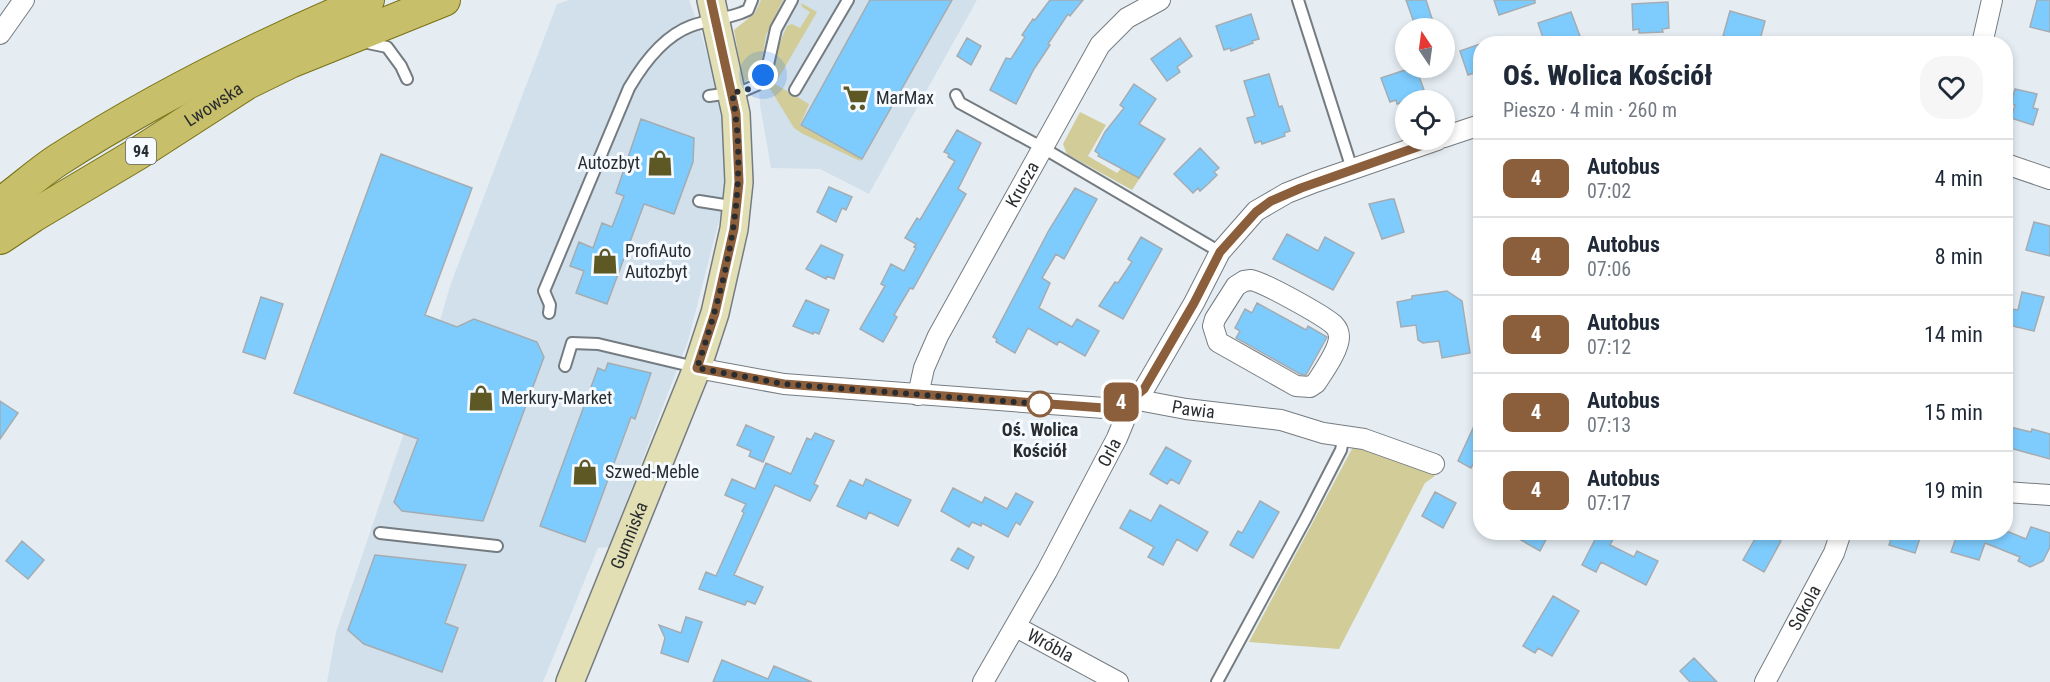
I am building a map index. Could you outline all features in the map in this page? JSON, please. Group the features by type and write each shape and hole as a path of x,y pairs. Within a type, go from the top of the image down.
{"main road":[{"name":"Lwowska","path":"0,204 56,162 168,95 224,65 368,0"},
{"name":"Lwowska","path":"0,238 247,83 290,62 444,0"}],"street":[{"path":"0,34 24,0"},
{"name":"Krucza","path":"918,395 924,368 938,336 1100,45 1127,18 1160,0"},
{"path":"1984,36 1992,0"},
{"name":"Gumniska","path":"570,682 697,368 715,313 737,207 739,147 721,94 711,6"},
{"path":"1455,133 1473,127"},
{"name":"Orla","path":"983,682 1016,627 1117,438 1132,399 1144,389 1160,363 1220,252 1256,212 1271,201 1287,193 1408,150"},
{"path":"2013,166 2050,178"},
{"path":"1251,280 1273,289 1333,324 1338,330 1339,337 1338,344 1316,383 1304,388 1296,386 1218,342 1215,335 1213,326 1215,319 1236,286 1251,280"},
{"name":"Pawia","path":"697,368 784,384 918,395 1104,408 1132,399 1186,410 1281,420 1323,434 1364,439 1434,464"},
{"path":"2013,492 2050,495"},
{"name":"Sokola","path":"1765,682 1839,540"},
{"name":"Wróbla","path":"1016,627 1118,682"}],"lane":[{"path":"549,313 550,305 544,291 629,88 647,62 679,31 697,24 711,6 741,13 748,10 752,0"},
{"path":"721,94 753,88 763,75 770,58 776,29 792,0"},
{"path":"795,90 848,0"},
{"path":"1298,0 1352,169"},
{"path":"339,43 366,42 387,47 401,66 407,79"},
{"path":"956,95 960,103 1220,252"},
{"path":"699,201 737,207"},
{"path":"565,366 572,343 598,344 697,368"},
{"path":"1217,682 1321,489 1341,450 1344,435"},
{"path":"380,533 497,546"}],"shaded area":[{"path":"569,0 689,0 701,33 724,114 726,194 688,341 609,547 598,548 543,682 327,682 336,632 425,371 451,283 557,4"},
{"path":"744,0 977,0 869,194 820,169 771,168 760,105 758,68"},
{"path":"761,0 783,0 766,35 761,65 746,82 743,81 734,30 755,13"},
{"path":"801,3 817,12 775,84 809,104 800,125 861,159 860,161 794,128 769,87 773,65 787,26 792,24 800,28 810,12 802,7"},
{"path":"1080,112 1106,125 1088,156 1117,173 1128,161 1144,172 1132,190 1067,154 1063,144"},
{"path":"1354,445 1426,468 1435,476 1425,483 1339,649 1249,642"}],"building":[{"name":"MarMax","path":"870,0 952,0 862,159 801,125"},
{"path":"1050,0 1083,0 1070,16 1068,14 1048,44 1050,45 1034,69 1016,104 990,90 1006,58 1011,59 1025,37 1022,35"},
{"path":"1406,0 1426,0 1432,18 1412,18"},
{"path":"1494,0 1535,0 1535,3 1499,15"},
{"path":"2037,0 2050,0 2050,32 2030,27"},
{"path":"1668,2 1669,28 1662,29 1663,32 1639,33 1639,29 1633,30 1632,4"},
{"path":"1730,11 1765,21 1761,36 1723,36"},
{"path":"1571,12 1580,36 1542,36 1538,23"},
{"path":"1251,14 1259,39 1231,51 1230,48 1224,50 1216,26"},
{"path":"967,38 981,46 971,65 957,56"},
{"path":"1180,38 1192,56 1177,67 1180,72 1167,81 1151,59"},
{"path":"1473,46 1473,73 1468,75 1460,51"},
{"path":"1395,73 1395,78 1420,78 1424,90 1395,90 1395,100 1390,102 1381,78"},
{"path":"1269,74 1279,107 1282,106 1290,131 1284,133 1285,136 1262,144 1261,141 1255,143 1247,118 1255,116 1244,81"},
{"path":"1134,84 1156,99 1139,124 1165,139 1139,178 1098,156 1099,154 1095,151 1105,132 1124,108 1120,105"},
{"path":"2015,89 2037,94 2033,108 2038,109 2033,125 2013,119 2015,105 2013,104"},
{"path":"641,119 694,138 693,162 674,214 644,204 607,304 576,293 584,271 570,266 579,242 593,248 602,223 612,227 624,196 616,193"},
{"path":"957,130 981,143 958,189 966,194 913,289 910,288 894,315 897,317 883,342 860,329 885,286 881,284 891,264 904,271 916,248 914,247 916,244 905,238 917,218 920,220 955,161 944,152"},
{"path":"1200,148 1219,168 1214,172 1217,175 1209,183 1200,191 1198,188 1193,193 1174,174"},
{"path":"381,154 472,188 425,315 457,327 474,319 537,342 544,357 483,521 402,511 394,502 418,439 294,393"},
{"path":"829,187 852,197 846,210 842,208 836,222 817,212"},
{"path":"1075,188 1097,199 1064,259 1056,254 1042,278 1050,283 1039,308 1072,327 1077,319 1099,331 1085,356 1059,341 1057,345 1028,328 1015,353 996,342 997,339 993,337 1049,230"},
{"path":"1394,199 1404,232 1382,239 1369,204"},
{"path":"2034,222 2050,226 2050,256 2026,250"},
{"path":"1287,234 1318,251 1325,237 1354,253 1333,290 1273,259"},
{"path":"1141,237 1162,249 1123,319 1099,306 1132,262 1128,259"},
{"path":"821,245 843,255 834,279 827,276 826,279 806,269"},
{"path":"1447,291 1462,301 1470,353 1442,358 1439,341 1423,343 1418,340 1416,325 1401,327 1397,302 1412,299 1412,296"},
{"path":"2022,292 2044,297 2034,331 2013,326 2013,309 2018,310"},
{"path":"261,297 283,304 265,359 243,352"},
{"path":"806,300 829,310 819,334 793,326"},
{"path":"1257,303 1306,330 1308,326 1327,337 1306,375 1300,374 1236,338 1240,331 1235,328 1245,309 1252,313"},
{"name":"Szwed-Meble","path":"608,363 651,373 635,419 631,417 585,542 540,526 598,368 605,371"},
{"path":"0,401 18,413 0,439"},
{"path":"746,425 774,437 763,462 749,456 751,451 737,445"},
{"path":"1473,428 1473,464 1471,468 1458,461"},
{"path":"2013,428 2031,432 2032,429 2050,434 2050,459 2013,449"},
{"path":"815,433 834,441 814,484 818,486 810,501 775,485 734,575 763,587 755,604 747,601 745,605 699,589 706,572 716,576 744,513 742,511 746,504 725,495 732,479 755,489 766,463 791,474 807,438 811,440"},
{"path":"1166,447 1191,461 1179,484 1171,479 1167,484 1150,474"},
{"path":"866,479 911,500 898,526 869,512 866,519 837,506 850,480 863,486"},
{"path":"953,488 982,503 985,497 1007,509 1016,493 1033,502 1020,525 1016,522 1008,537 982,523 981,526 972,522 969,527 941,511"},
{"path":"1435,492 1456,503 1443,528 1422,516"},
{"path":"1260,501 1279,512 1253,558 1230,545 1238,531 1242,533"},
{"path":"1160,505 1208,532 1197,551 1177,539 1163,565 1148,557 1154,547 1120,528 1130,510 1151,521"},
{"path":"2031,527 2050,533 2050,547 2043,561 2030,567 2018,561 2020,557 1985,543 1979,560 1951,552 1955,540 2013,540 2013,534 2026,539"},
{"path":"1521,540 1546,540 1540,551"},
{"path":"1595,540 1613,540 1610,545 1634,557 1637,551 1658,561 1646,585 1601,562 1596,572 1582,565"},
{"path":"1754,540 1781,541 1764,572 1743,560"},
{"path":"1891,540 1919,540 1915,553 1889,545"},
{"path":"22,541 44,560 28,579 6,561"},
{"path":"958,548 974,557 968,569 951,560"},
{"path":"375,555 466,565 445,623 458,628 442,672 364,644 348,630"},
{"path":"1553,596 1579,611 1552,656 1538,648 1535,653 1523,646"},
{"path":"686,617 702,622 688,662 661,653 665,638 659,625 681,633"},
{"path":"1694,658 1717,682 1690,682 1680,671"},
{"path":"722,660 768,679 774,666 812,682 713,682"}],"bus line":[{"name":"4","path":"711,0 710,4 736,114 739,182 734,229 715,313 697,368 784,384 863,392 1104,408 1132,399 1144,389 1194,303 1220,252 1256,212 1287,193 1408,150"}],"place":[{"name":"MarMax","path":"856,98"},
{"name":"Autozbyt","path":"660,163"},
{"name":"ProfiAuto Autozbyt","path":"605,261"},
{"name":"Merkury-Market","path":"481,398"},
{"name":"Oś. Wolica Kościół","path":"1040,404"},
{"name":"Szwed-Meble","path":"585,472"}],"route":[{"path":"763,75 753,88 732,93 739,147 737,207 715,313 697,368 784,384 863,392 1040,404"}]}
